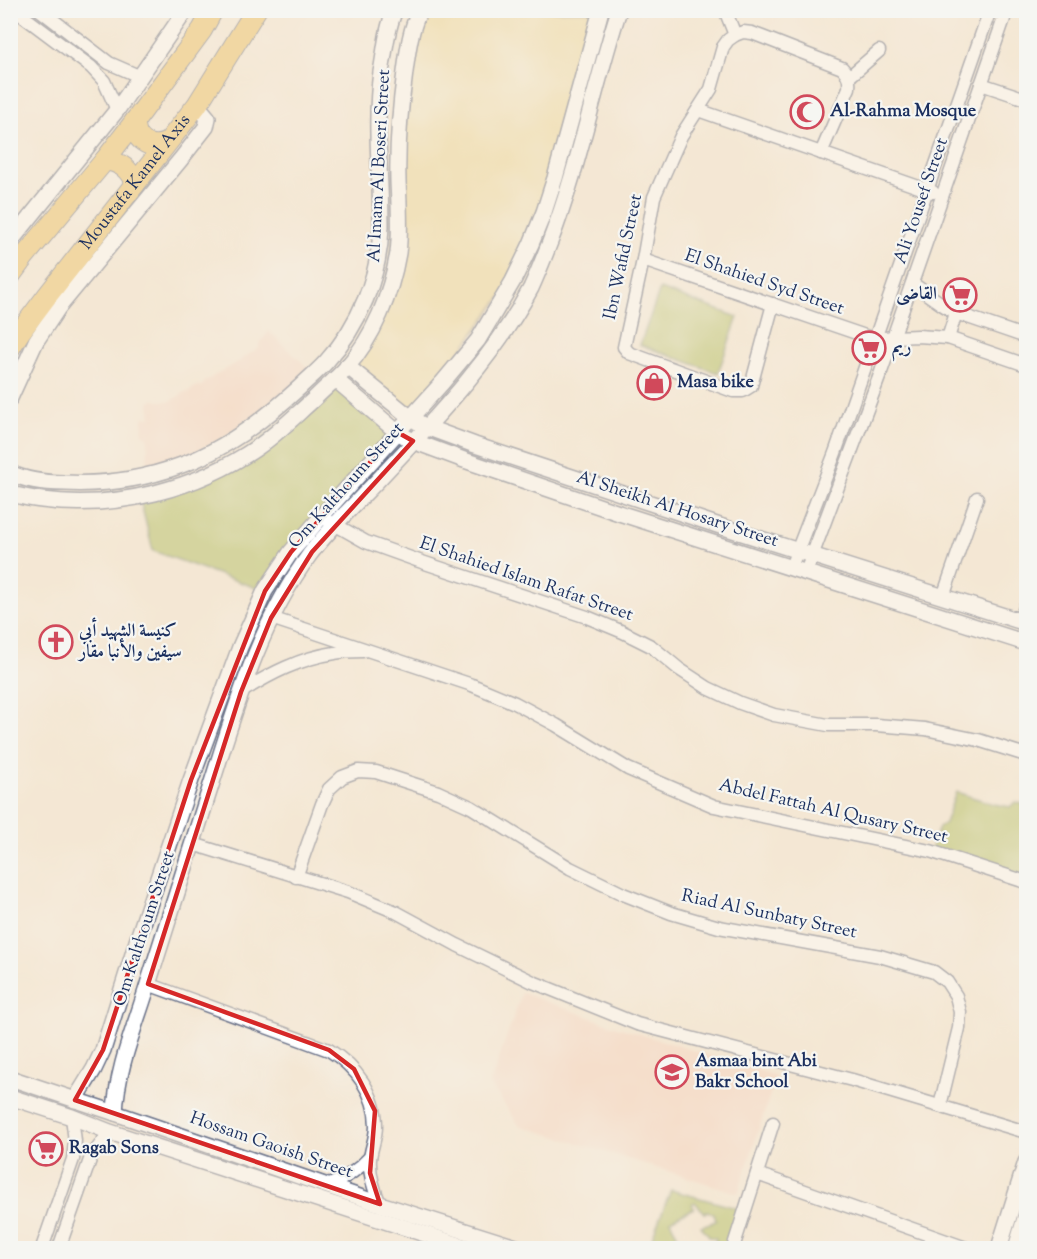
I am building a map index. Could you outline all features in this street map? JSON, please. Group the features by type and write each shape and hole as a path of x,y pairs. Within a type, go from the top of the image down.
{"main road":[{"path":"10,276 135,121 202,30 213,10"},
{"name":"Moustafa Kamel Axis","path":"10,348 47,296 197,105 256,10"},
{"path":"135,121 137,134 146,144 160,146 166,143"},
{"path":"105,160 124,167 135,184"}],"street":[{"path":"10,14 14,10 91,67 104,81 117,110"},
{"path":"40,10 109,63 141,77"},
{"path":"10,242 117,110 186,10"},
{"name":"Al Imam Al Boseri Street","path":"11,475 46,483 90,484 140,478 191,462 223,446 273,412 326,363 344,341 366,299 378,253 381,223 377,120 379,89 387,35 395,10"},
{"name":"Al Imam Al Boseri Street","path":"10,494 42,500 87,502 132,498 199,479 230,465 259,446 286,425 347,366 376,323 386,301 398,254 399,124 409,41 420,10"},
{"name":"Om Kalthoum Street","path":"75,1100 103,1050 191,780 246,633 265,591 291,552 478,340 513,281 544,212 601,10"},
{"name":"Om Kalthoum Street","path":"115,1113 121,1066 241,692 271,618 291,582 312,552 464,386 492,351 531,287 570,184 605,52 619,10"},
{"path":"725,10 735,35 744,32 752,33 842,68 849,77 849,88 821,153"},
{"name":"Ali Yousef Street","path":"805,553 835,453 990,10"},
{"name":"Ali Yousef Street","path":"799,569 894,337 1007,10"},
{"name":"Ibn Wafid Street","path":"735,35 723,47 711,89 681,136 654,197 624,345 625,350 733,391 743,391 751,386 773,304"},
{"path":"849,77 879,51"},
{"path":"981,84 1026,99"},
{"path":"10,398 36,341 58,308 206,127 208,118 197,105"},
{"path":"698,110 942,195"},
{"path":"380,205 391,207 400,202"},
{"path":"381,223 392,220 400,222"},
{"name":"El Shahied Syd Street","path":"643,260 874,339"},
{"path":"912,284 956,313 1026,337"},
{"path":"948,338 956,313"},
{"path":"874,339 933,336 948,338 1026,365"},
{"name":"Al Sheikh Al Hosary Street","path":"347,366 411,418 475,445 1023,622"},
{"name":"Al Sheikh Al Hosary Street","path":"335,379 398,432 413,441 619,513 1026,643"},
{"path":"943,597 977,498"},
{"name":"El Shahied Islam Rafat Street","path":"321,517 366,542 587,617 623,632 651,646 679,669 708,688 774,715 828,725 876,725 925,729 978,740 1026,755"},
{"path":"1023,622 1026,605"},
{"name":"Abdel Fattah Al Qusary Street","path":"271,618 472,685 516,703 628,769 714,806 930,851 1026,882"},
{"path":"241,692 270,674 301,661 334,653 368,650"},
{"name":"Riad Al Sunbaty Street","path":"296,877 322,804 329,789 342,777 358,771 376,772 429,789 471,807 570,868 623,894 671,913 719,927 880,956 934,972 947,982 956,996 960,1012 959,1028 940,1106"},
{"path":"193,844 331,886 396,912 533,982 637,1024 852,1080 1026,1132"},
{"path":"148,984 329,1050 343,1058 363,1081 375,1110 376,1126 370,1157 370,1173 380,1204"},
{"name":"Hossam Gaoish Street","path":"10,1078 380,1204 519,1248"},
{"name":"Hossam Gaoish Street","path":"10,1097 110,1132 468,1248"},
{"path":"42,1248 73,1159 75,1141 72,1117"},
{"path":"734,1248 773,1123"},
{"path":"73,1248 59,1246 91,1158 110,1132"},
{"path":"327,1186 344,1180 370,1157"},
{"path":"250,1178 256,1161"},
{"path":"999,1248 1026,1162"},
{"path":"757,1174 966,1248"},
{"path":"1016,1248 1026,1215"}],"highlighted area":[{"path":"397,432 413,441 312,552 271,618 241,692 148,984 329,1050 354,1069 375,1111 370,1173 380,1204 75,1100 103,1050 191,780 265,591 291,552"}],"shaded area":[{"path":"269,331 312,372 253,423 180,459 147,468 148,437 142,435 143,417 151,417 149,402 153,399 169,402 187,391 189,394 189,391 199,385 200,387 204,382 239,361 241,363 241,359 259,348 259,344"},
{"path":"522,993 617,1027 776,1076 738,1193 519,1125 490,1084"}],"green space":[{"path":"660,289 738,317 718,373 640,345"},
{"path":"335,379 397,432 265,591 153,551 139,496 230,465"},
{"path":"956,792 1010,807 1015,802 1026,805 1026,882 930,851 939,827 945,823"},
{"path":"671,1190 740,1209 727,1248 718,1248 715,1243 716,1238 710,1237 701,1226 716,1221 714,1214 707,1211 705,1213 695,1202 692,1204 694,1208 670,1220 681,1243 678,1245 680,1248 648,1248"}],"sand":[{"path":"420,11 601,11 555,178 513,281 411,418 347,366 385,301"}],"place":[{"name":"Al-Rahma Mosque","path":"807,112"},
{"name":"القاضى","path":"960,295"},
{"name":"ريم","path":"869,348"},
{"name":"Masa bike","path":"654,383"},
{"name":"كنيسة الشهيد أبي سيفين والأنبا مقار","path":"56,642"},
{"name":"Asmaa bint Abi Bakr School","path":"672,1072"},
{"name":"Ragab Sons","path":"46,1149"}]}
